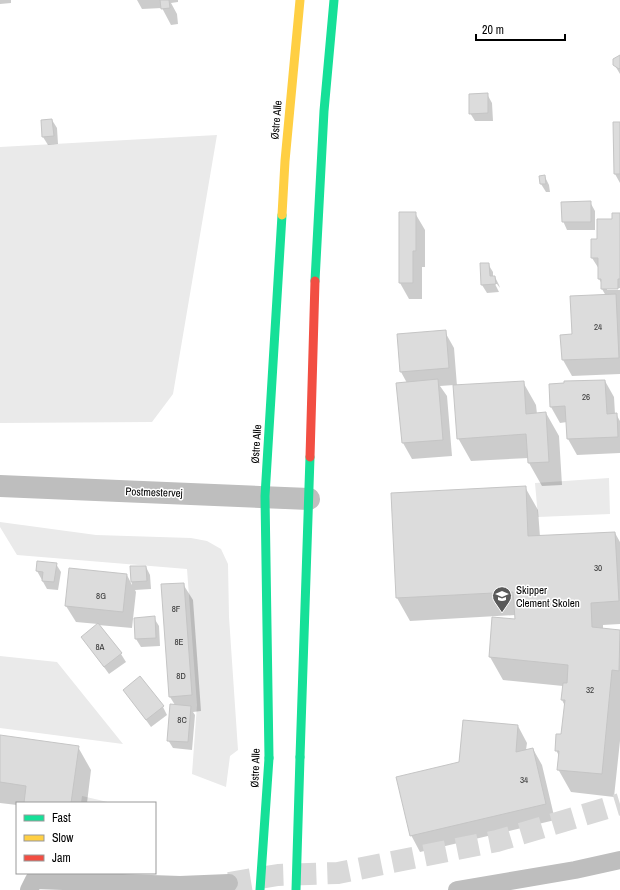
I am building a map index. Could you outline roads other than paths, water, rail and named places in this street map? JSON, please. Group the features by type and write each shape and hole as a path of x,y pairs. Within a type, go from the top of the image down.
{"street":[{"name":"Østre Alle","path":"260,890 269,758 265,496 284,161 300,0"},
{"path":"296,890 319,168 326,64 334,0"},
{"name":"Postmestervej","path":"0,486 309,499"}],"lane":[{"path":"457,890 575,870 620,860"},
{"path":"29,890 34,880 206,887 230,883"}],"tunnel":[{"path":"229,883 278,875 338,873 497,841 620,804"}],"place":[{"name":"Skipper Clement Skolen","path":"502,613"}]}
